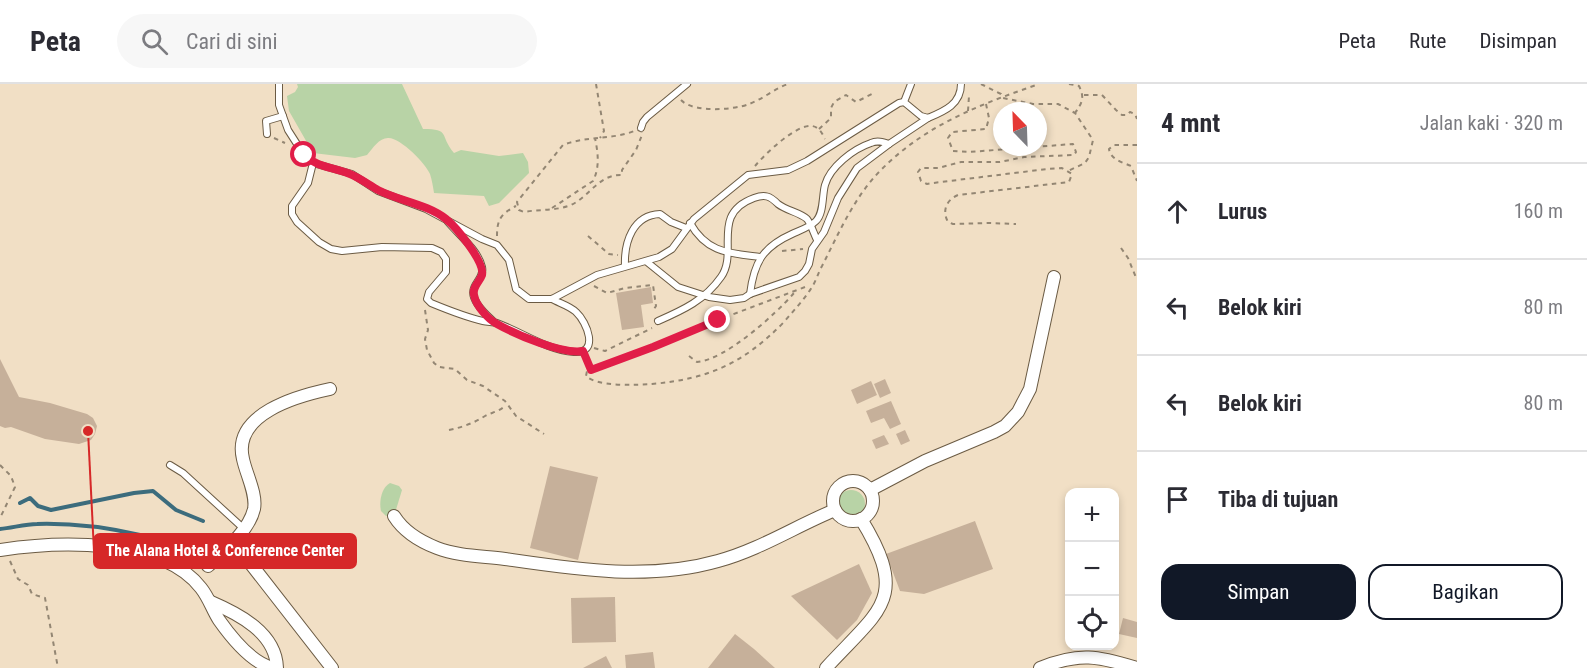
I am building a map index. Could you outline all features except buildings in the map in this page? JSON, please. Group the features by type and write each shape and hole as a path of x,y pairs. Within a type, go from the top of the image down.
{"street":[{"path":"870,490 926,460 1005,426 1018,412 1030,389 1054,277"},
{"path":"208,566 233,541 250,519 254,507 242,456 243,437 250,424 268,410 287,401 308,393 330,389"},
{"path":"851,481 867,486 873,496 872,507 861,519 849,521 835,510 834,494 841,485 851,481"},
{"path":"394,516 408,532 449,552 570,569 620,571 668,570 719,561 835,510"},
{"path":"826,668 877,612 885,599 887,581 885,569 872,537 861,519"},
{"path":"233,541 332,668"},
{"path":"2,549 38,544 111,547 171,563 190,577 211,602 218,618 252,657 266,666 275,668 276,659 265,638 245,618 211,602"},
{"path":"1040,668 1063,660 1090,656 1137,668"}],"lane":[{"path":"279,84 279,105 283,116 297,144 313,163 352,174 378,191 426,209 497,245 509,260 512,280 522,296 529,299 552,299 576,311 591,339 586,349 575,352 553,348 495,323 484,322 431,303 428,299 429,292 446,272 446,259 441,252 432,248 382,247 342,251 331,249 319,242 297,222 292,214 292,206 308,183 313,163"},
{"path":"642,128 647,117 687,84"},
{"path":"904,102 911,84"},
{"path":"647,262 678,287 730,300 744,298 799,277 809,264 812,249 826,227 838,198 857,168 928,118 954,104 960,96 962,84"},
{"path":"904,102 921,116 928,118"},
{"path":"552,299 597,275 647,262 672,249 688,226 727,190 748,175 788,170 904,102"},
{"path":"267,134 266,121 283,116"},
{"path":"750,294 761,255 778,242 804,230 818,220 825,184 835,168 852,153 872,142 889,144"},
{"path":"658,321 694,304 723,275 729,253 727,231 730,220 741,205 756,197 770,196 787,210 807,219 818,240"},
{"path":"625,266 626,245 631,233 641,219 648,215 660,214 664,219 688,226 704,242 729,253 761,255"},
{"path":"446,219 482,265 482,274 473,294 484,312 495,323"},
{"path":"470,247 474,242 482,239"},
{"path":"170,465 183,473 243,528"}],"path":[{"path":"596,84 604,131 600,138"},
{"path":"677,92 682,102 698,109 740,107 751,104 788,84"},
{"path":"981,84 1001,94 1003,98 1033,104 1058,104 1074,113 1093,140 1085,163 1068,171"},
{"path":"1069,84 1079,86 1084,95 1083,102 1074,113"},
{"path":"819,129 831,118 831,108 839,99 846,95 856,102 872,94"},
{"path":"1084,95 1102,96 1122,115 1127,115 1130,111 1137,119"},
{"path":"986,104 989,118 986,129 952,132 948,138 953,151 969,152 1073,144 1076,152 1074,155 1035,156 1000,162 961,162 938,168 921,168 918,172 921,181 927,184 1062,168 1072,174 1069,182 958,195 952,198 945,207 945,217 953,224 1016,224"},
{"path":"752,174 762,158 799,129 813,126 819,129 828,148"},
{"path":"497,245 496,223 517,206 522,195 563,145 630,134 642,128 642,135 622,170 622,175 603,179 572,204 549,210 524,212 517,206"},
{"path":"549,210 593,181 599,154 595,138"},
{"path":"1137,145 1114,145 1109,149 1110,155 1115,159 1131,166 1137,181"},
{"path":"588,236 609,254 625,255"},
{"path":"1121,248 1137,280"},
{"path":"761,255 812,249"},
{"path":"582,283 601,288 607,293 625,288 653,285 656,306 654,309"},
{"path":"587,371 805,287"},
{"path":"689,356 697,362 715,357 765,322 796,291"},
{"path":"428,299 424,306 428,330 425,339 426,350 434,363 440,367 455,369 467,380 483,386 505,401 526,424 544,434"},
{"path":"591,370 586,349 605,351 653,327 658,321"},
{"path":"449,430 481,420 486,415 494,414 506,404"},
{"path":"0,465 11,476 15,487 0,518"},
{"path":"2,549 18,579 28,585 32,594 45,598 58,668"}],"green space":[{"path":"297,84 402,84 423,129 441,132 454,153 461,150 499,156 523,153 528,162 529,173 499,203 489,206 484,196 434,193 430,174 423,164 406,146 393,139 382,140 367,155 355,158 313,153 289,111 287,96 295,92"},
{"path":"390,483 399,486 402,490 395,513 386,516 381,511 381,500 385,488"},
{"path":"851,490 861,494 865,504 861,514 851,518 841,514 837,504 841,494"}],"waterway":[{"path":"20,503 30,498 38,506 51,510 153,491 176,510 203,521"},
{"path":"0,529 32,524 63,524 140,535"}],"place":[{"name":"The Alana Hotel & Conference Center","path":"88,431"}],"route":[{"path":"304,155 313,163 352,174 378,191 446,219 482,265 482,274 473,294 484,312 495,323 553,348 583,351 591,370 718,320"}]}
